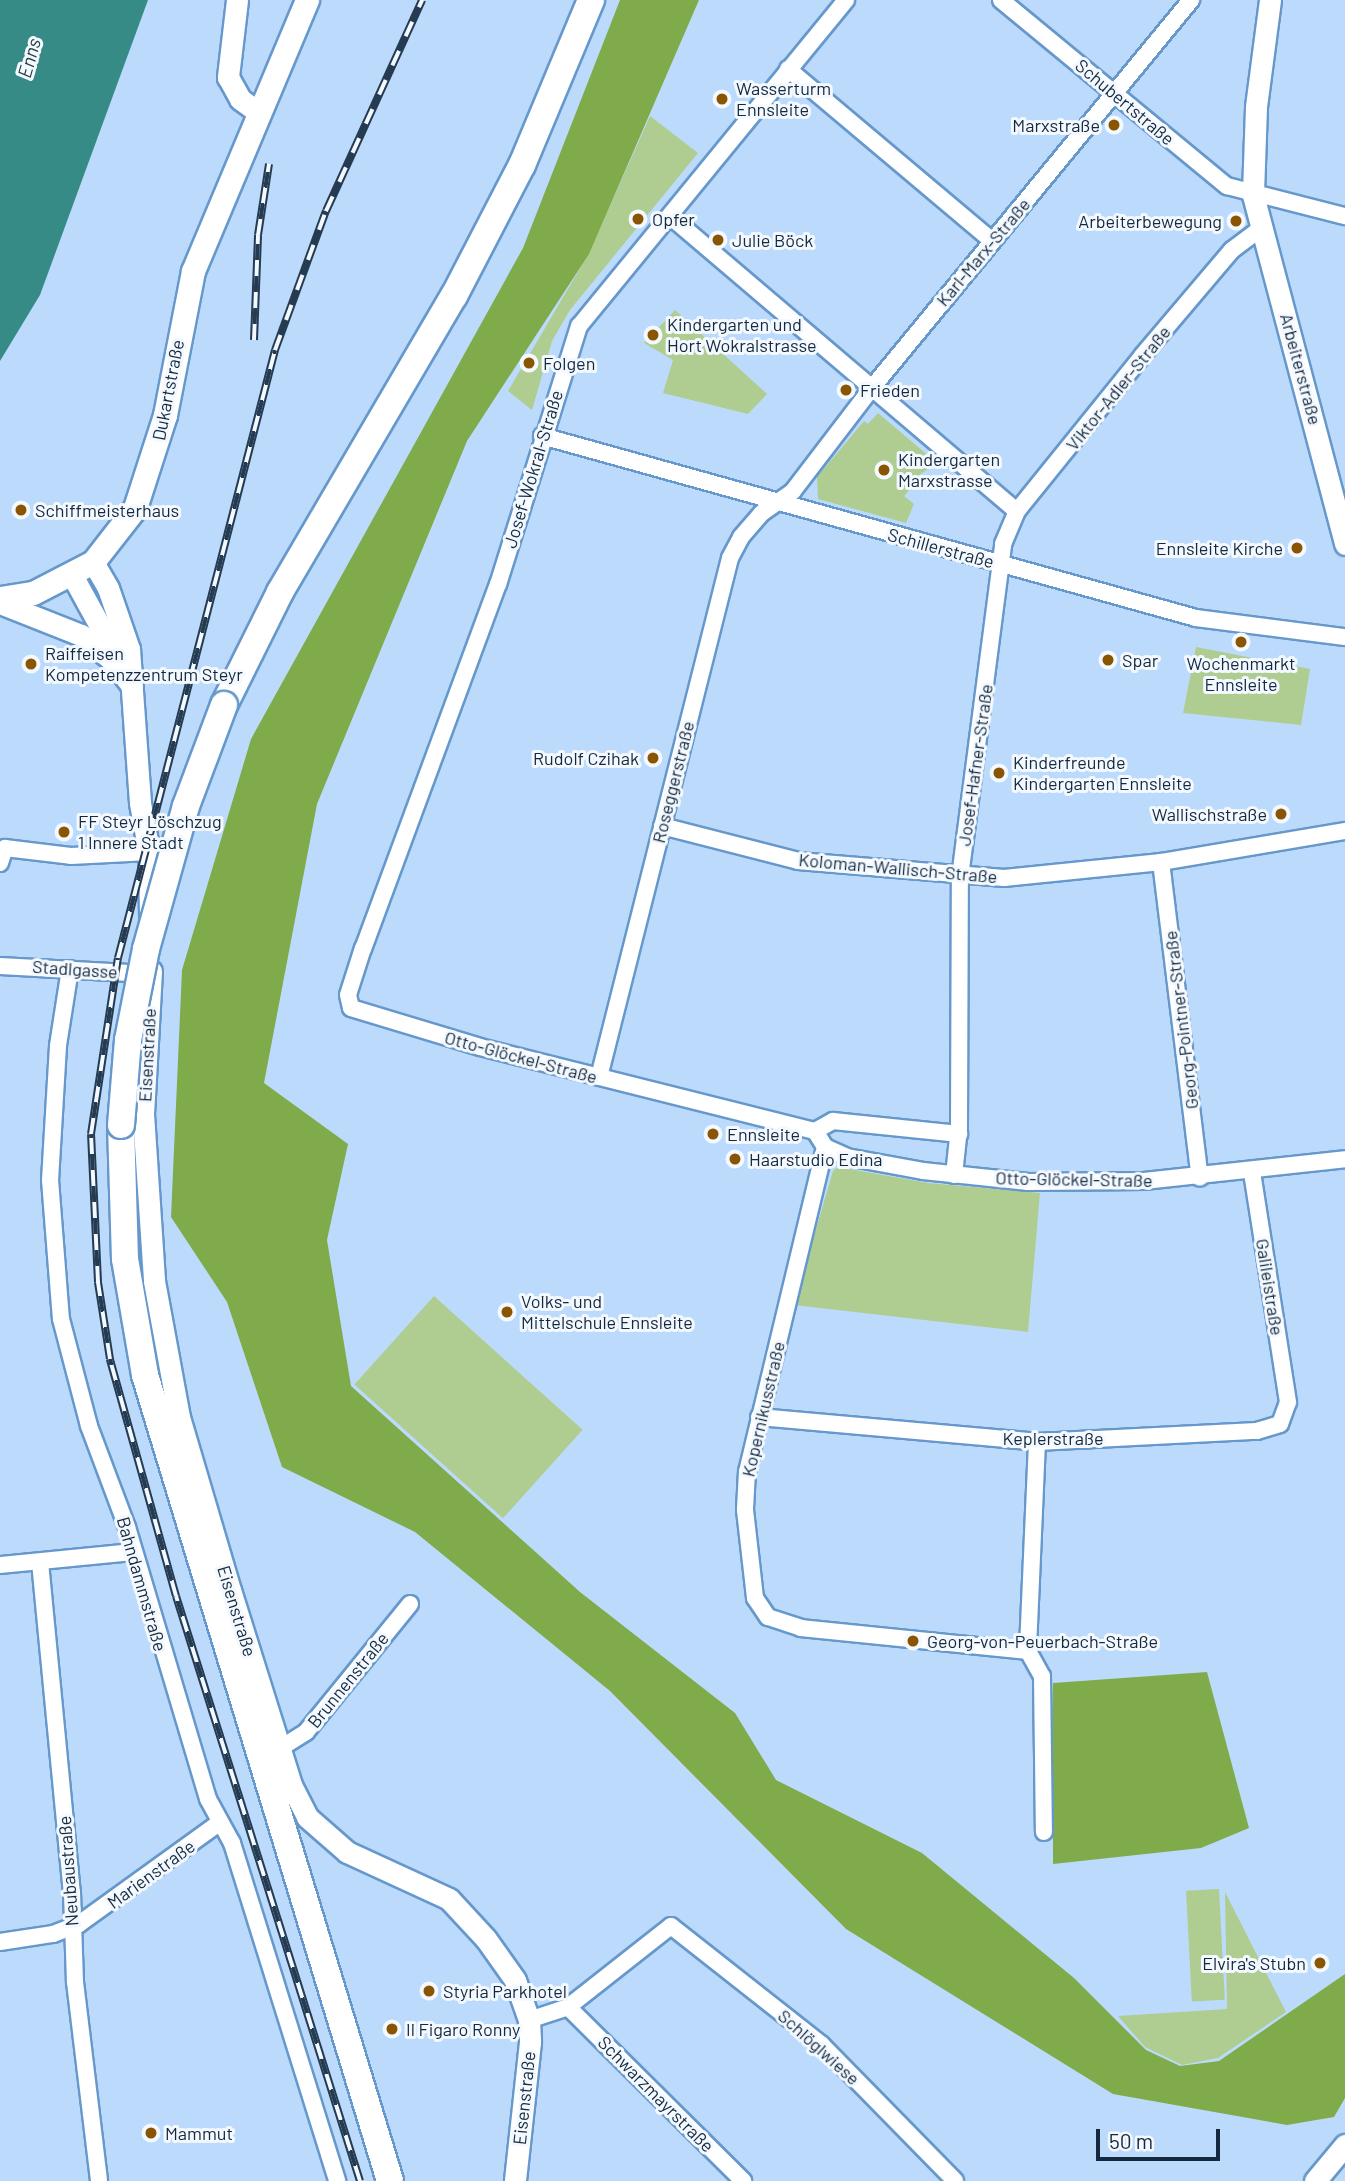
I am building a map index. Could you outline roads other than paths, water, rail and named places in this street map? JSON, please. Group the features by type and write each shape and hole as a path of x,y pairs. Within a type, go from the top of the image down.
{"main road":[{"name":"Dukartstraße","path":"0,600 33,593 72,575 93,562 125,525 143,488 165,415 193,271 307,0"},
{"name":"Eisenstraße","path":"390,2181 145,1375 125,1259 121,1125 128,1040 145,949 186,806 224,705 280,592 483,239 552,101 591,0"}],"street":[{"path":"237,0 228,77 240,99 258,112"},
{"name":"Josef-Wokral-Straße","path":"351,1008 348,995 363,948 498,584 542,436 579,326 846,0"},
{"name":"Karl-Marx-Straße","path":"776,503 793,491 871,388 1191,0"},
{"name":"Arbeiterstraße","path":"1270,0 1256,107 1253,195 1345,544"},
{"name":"Schubertstraße","path":"1011,3 1227,186 1253,195 1345,216"},
{"path":"788,69 991,240"},
{"path":"670,216 1017,511"},
{"name":"Viktor-Adler-Straße","path":"999,564 1017,511 1232,250 1261,228"},
{"name":"Schillerstraße","path":"542,436 1196,618 1345,638"},
{"name":"Roseggerstraße","path":"599,1077 730,558 751,523 776,503"},
{"name":"Eisenstraße","path":"93,562 127,638 140,803 149,852 151,974 145,1173 162,1333 191,1460 279,1749 307,1817 347,1852 449,1899 502,1960 529,2020 515,2181"},
{"name":"Josef-Hafner-Straße","path":"954,1175 959,1134 960,877 985,696 999,564"},
{"name":"Eisenstraße","path":"72,575 132,686"},
{"path":"0,600 81,635 111,659 132,686"},
{"name":"Koloman-Wallisch-Straße","path":"662,826 798,861 960,877 1037,876 1161,862 1345,831"},
{"path":"0,863 5,848 71,856 149,852"},
{"name":"Georg-Pointner-Straße","path":"1161,862 1200,1178"},
{"name":"Stadlgasse","path":"0,966 151,974"},
{"name":"Bahndammstraße","path":"70,970 52,1118 50,1214 56,1279 80,1398 219,1823 232,1843 337,2181"},
{"name":"Otto-Glöckel-Straße","path":"351,1008 363,1015 815,1131 833,1121 959,1134"},
{"path":"815,1131 824,1147"},
{"name":"Otto-Glöckel-Straße","path":"824,1147 867,1162 954,1175 1060,1182 1200,1178 1345,1159"},
{"name":"Kopernikusstraße","path":"824,1147 747,1471 745,1510 755,1598 768,1617 834,1633 1028,1651"},
{"name":"Galileistraße","path":"1252,1172 1288,1402"},
{"name":"Keplerstraße","path":"759,1417 1037,1442 1257,1432 1280,1424 1288,1402"},
{"path":"1037,1442 1028,1651 1042,1676 1044,1832"},
{"path":"0,1565 132,1552"},
{"name":"Neubaustraße","path":"40,1562 72,1927 99,2181"},
{"name":"Brunnenstraße","path":"279,1749 306,1732 410,1604"},
{"name":"Marienstraße","path":"0,1942 72,1927 219,1823"},
{"name":"Schlöglwiese","path":"568,2007 671,1926 822,2045 955,2181"},
{"path":"529,2020 568,2007"},
{"name":"Schwarzmayrstraße","path":"568,2007 743,2181"},
{"path":"1315,2181 1345,2145"}],"water":[{"name":"Enns","path":"0,0 148,0 40,295 0,361"}],"railway":[{"path":"360,2181 176,1596 110,1359 98,1282 91,1134 118,958 275,350 326,211 422,0"},
{"path":"254,340 258,235 269,164"}],"place":[{"name":"Wasserturm Ennsleite","path":"722,99"},
{"name":"Marxstraße","path":"1114,125"},
{"name":"Opfer","path":"638,219"},
{"name":"Arbeiterbewegung","path":"1236,221"},
{"name":"Julie Böck","path":"718,240"},
{"name":"Kindergarten und Hort Wokralstrasse","path":"653,335"},
{"name":"Folgen","path":"529,363"},
{"name":"Frieden","path":"846,390"},
{"name":"Kindergarten Marxstrasse","path":"884,470"},
{"name":"Schiffmeisterhaus","path":"21,510"},
{"name":"Ennsleite Kirche","path":"1297,548"},
{"name":"Wochenmarkt Ennsleite","path":"1241,642"},
{"name":"Spar","path":"1108,660"},
{"name":"Raiffeisen Kompetenzzentrum Steyr","path":"31,664"},
{"name":"Rudolf Czihak","path":"653,758"},
{"name":"Kinderfreunde Kindergarten Ennsleite","path":"999,773"},
{"name":"Wallischstraße","path":"1281,814"},
{"name":"FF Steyr Löschzug 1 Innere Stadt","path":"64,832"},
{"name":"Ennsleite","path":"713,1134"},
{"name":"Haarstudio Edina","path":"735,1159"},
{"name":"Volks- und Mittelschule Ennsleite","path":"507,1312"},
{"name":"Georg-von-Peuerbach-Straße","path":"913,1641"},
{"name":"Elvira's Stubn","path":"1320,1963"},
{"name":"Styria Parkhotel","path":"429,1991"},
{"name":"Il Figaro Ronny","path":"392,2029"},
{"name":"Mammut","path":"151,2133"}]}
